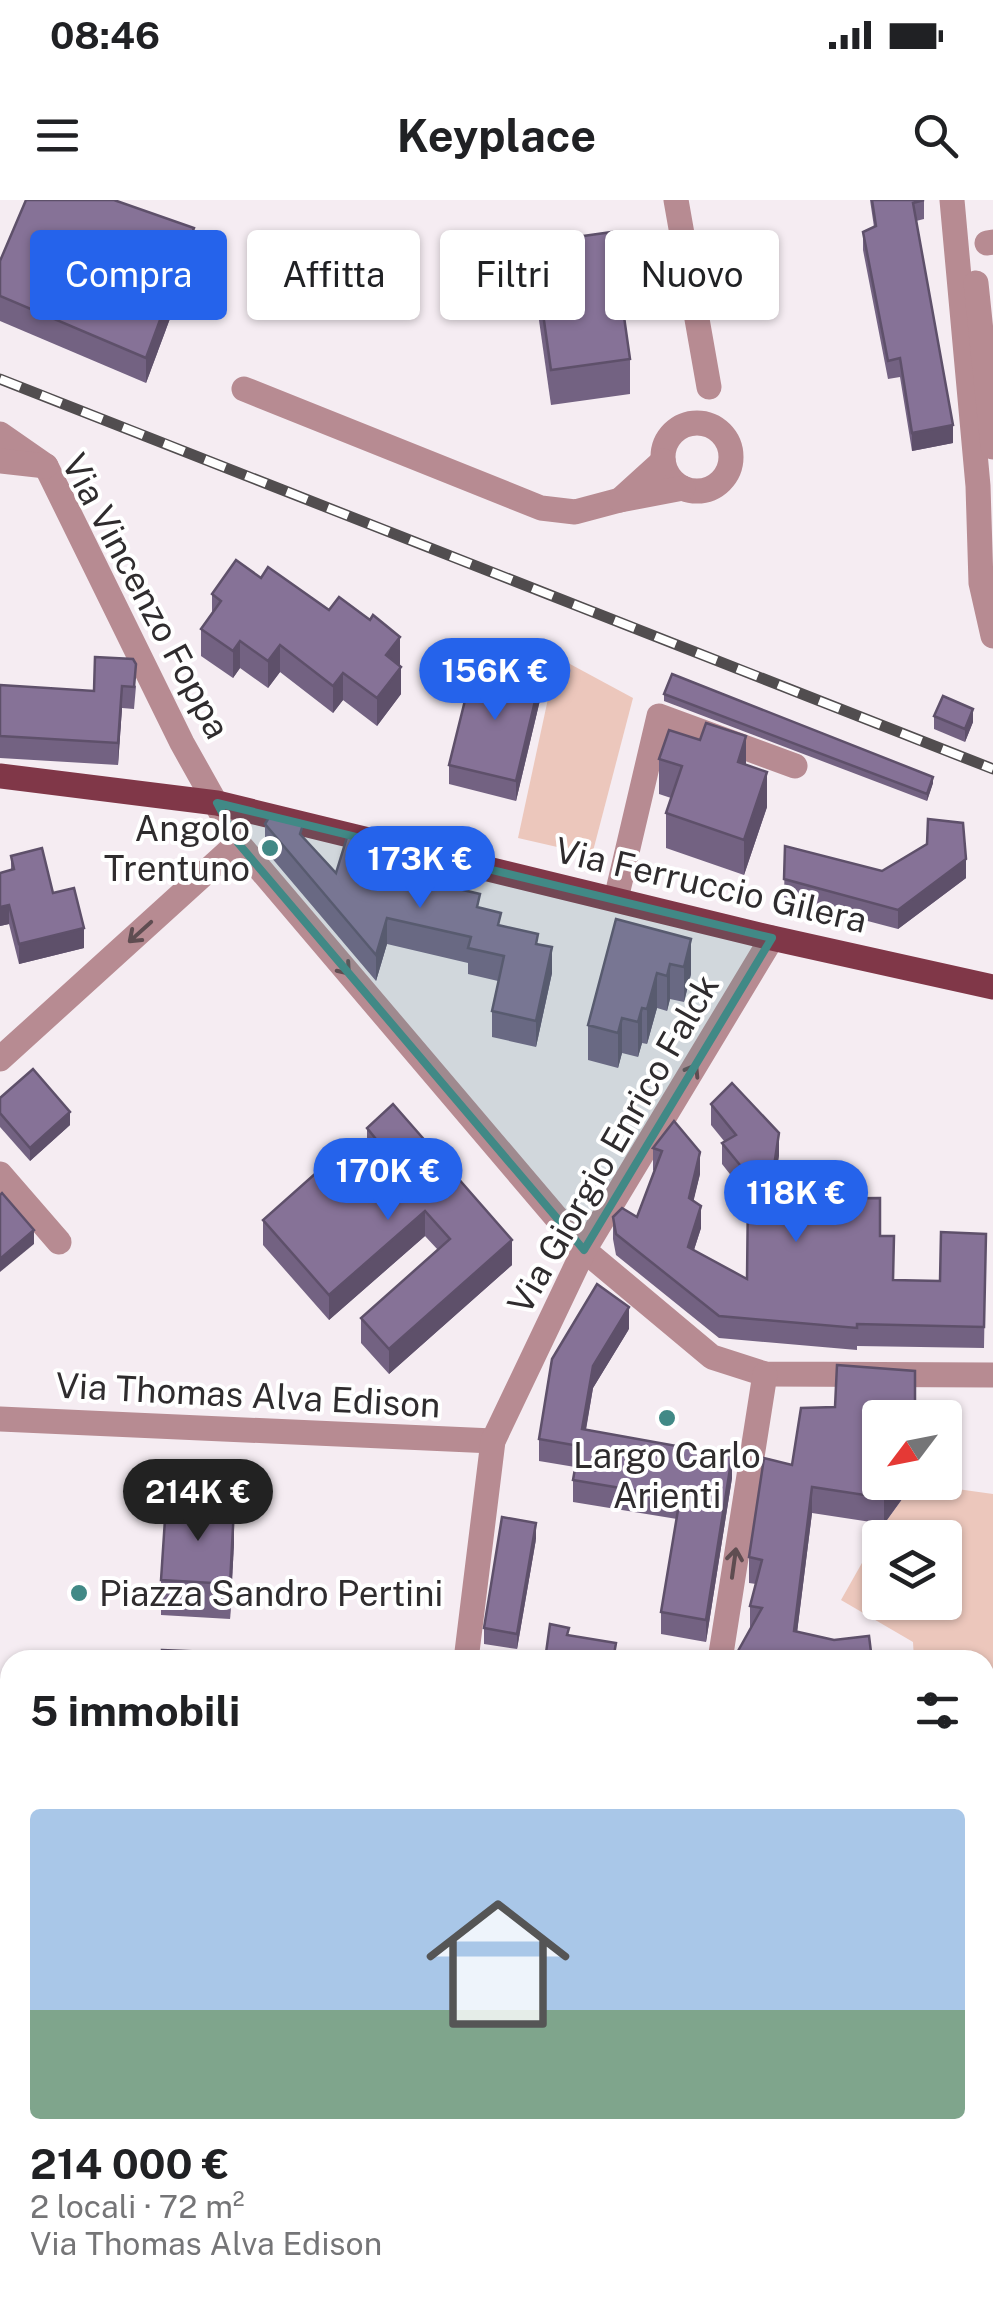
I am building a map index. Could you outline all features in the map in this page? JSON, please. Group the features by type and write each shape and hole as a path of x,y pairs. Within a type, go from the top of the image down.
{"main road":[{"name":"Via Ferruccio Gilera","path":"0,776 217,803 772,938 993,986"}],"street":[{"path":"676,200 709,386 707,425"},
{"path":"952,200 986,515 983,599 993,636"},
{"path":"964,200 993,447"},
{"path":"244,390 542,508 575,512 683,488 703,491 728,474 731,446 707,425"},
{"path":"620,500 663,461 672,433 707,425"},
{"name":"Via Vincenzo Foppa","path":"0,434 46,466 182,743 238,842 584,1250 712,1357 765,1374 993,1375"},
{"path":"0,461 46,466"},
{"path":"663,461 673,482 683,488"},
{"path":"616,899 659,716 795,766"},
{"path":"0,1059 238,842"},
{"name":"Via Giorgio Enrico Falck","path":"467,1650 492,1440 584,1250 772,938"},
{"path":"0,1174 59,1242"},
{"path":"722,1650 765,1374"},
{"name":"Via Thomas Alva Edison","path":"0,1419 492,1440"}],"highlighted area":[{"path":"217,803 591,893 772,938 584,1250 238,843"}],"shaded area":[{"path":"557,657 633,698 592,855 518,838"},
{"path":"962,1490 993,1494 993,1650 913,1650 913,1642 875,1620 962,1620 962,1520 887,1520 902,1500 962,1500"},
{"path":"862,1563 862,1612 841,1600"}],"building":[{"path":"26,200 114,200 194,228 30,230 30,309 0,296 0,261"},
{"path":"872,200 924,200 913,203 953,425 912,433 900,358 888,361 863,232 876,226"},
{"path":"605,233 605,320 624,320 630,359 551,370 544,320 585,320 585,236"},
{"path":"57,320 160,320 146,358"},
{"path":"236,560 261,578 268,567 329,610 339,597 370,620 373,615 400,637 386,655 401,667 377,698 343,673 333,686 280,645 268,661 240,641 233,651 201,629 221,601 212,594"},
{"path":"95,657 133,659 136,664 134,687 122,686 118,743 0,736 0,685 94,691"},
{"path":"474,664 540,680 516,781 449,765"},
{"path":"672,674 933,777 927,794 664,694"},
{"path":"943,696 973,709 965,729 934,716"},
{"path":"706,723 746,736 738,762 767,772 744,840 666,813 682,766 659,759 669,730 700,740"},
{"path":"271,814 304,822 300,834 336,873 348,834 405,851 398,875 480,894 477,907 501,913 498,925 538,934 536,944 552,947 536,1021 492,1011 504,956 468,948 471,937 387,918 376,955 265,824"},
{"path":"928,819 963,823 966,859 898,910 784,879 785,846 882,871 927,844"},
{"path":"42,848 53,893 74,888 84,928 19,944 9,905 0,907 0,873 14,869 11,856"},
{"path":"616,919 691,939 684,967 670,964 667,976 657,973 647,1009 642,1008 638,1022 622,1018 618,1033 588,1025"},
{"path":"33,1069 70,1112 30,1148 0,1113 0,1098"},
{"path":"732,1083 779,1133 769,1199 880,1198 880,1236 894,1236 893,1280 940,1281 941,1232 986,1234 984,1327 857,1324 857,1328 719,1316 616,1234 613,1217 622,1208 637,1217 662,1151 653,1148 674,1121 700,1152 689,1198 701,1206 688,1247 747,1279 748,1193 740,1165 722,1143 736,1135 711,1104"},
{"path":"393,1104 512,1240 389,1349 361,1318 450,1239 425,1211 329,1295 263,1220 334,1157 343,1167 376,1139 367,1128"},
{"path":"0,1195 34,1230 0,1259"},
{"path":"597,1284 629,1307 593,1366 582,1429 732,1456 706,1620 661,1612 680,1498 573,1480 579,1446 539,1439 552,1359"},
{"path":"837,1365 915,1371 915,1400 862,1400 862,1495 812,1487 794,1631 834,1640 869,1636 871,1650 739,1650 762,1608 750,1606 762,1560 749,1557 764,1458 792,1465 801,1408 835,1407"},
{"path":"166,1504 234,1508 230,1584 161,1580"},
{"path":"502,1517 536,1523 517,1634 484,1628"},
{"path":"550,1624 569,1628 567,1635 616,1643 615,1650 546,1650"}],"railway":[{"path":"0,379 993,769"}],"place":[{"name":"Angolo Trentuno","path":"270,848"},
{"name":"Largo Carlo Arienti","path":"667,1418"},
{"name":"Piazza Sandro Pertini","path":"79,1593"}]}
